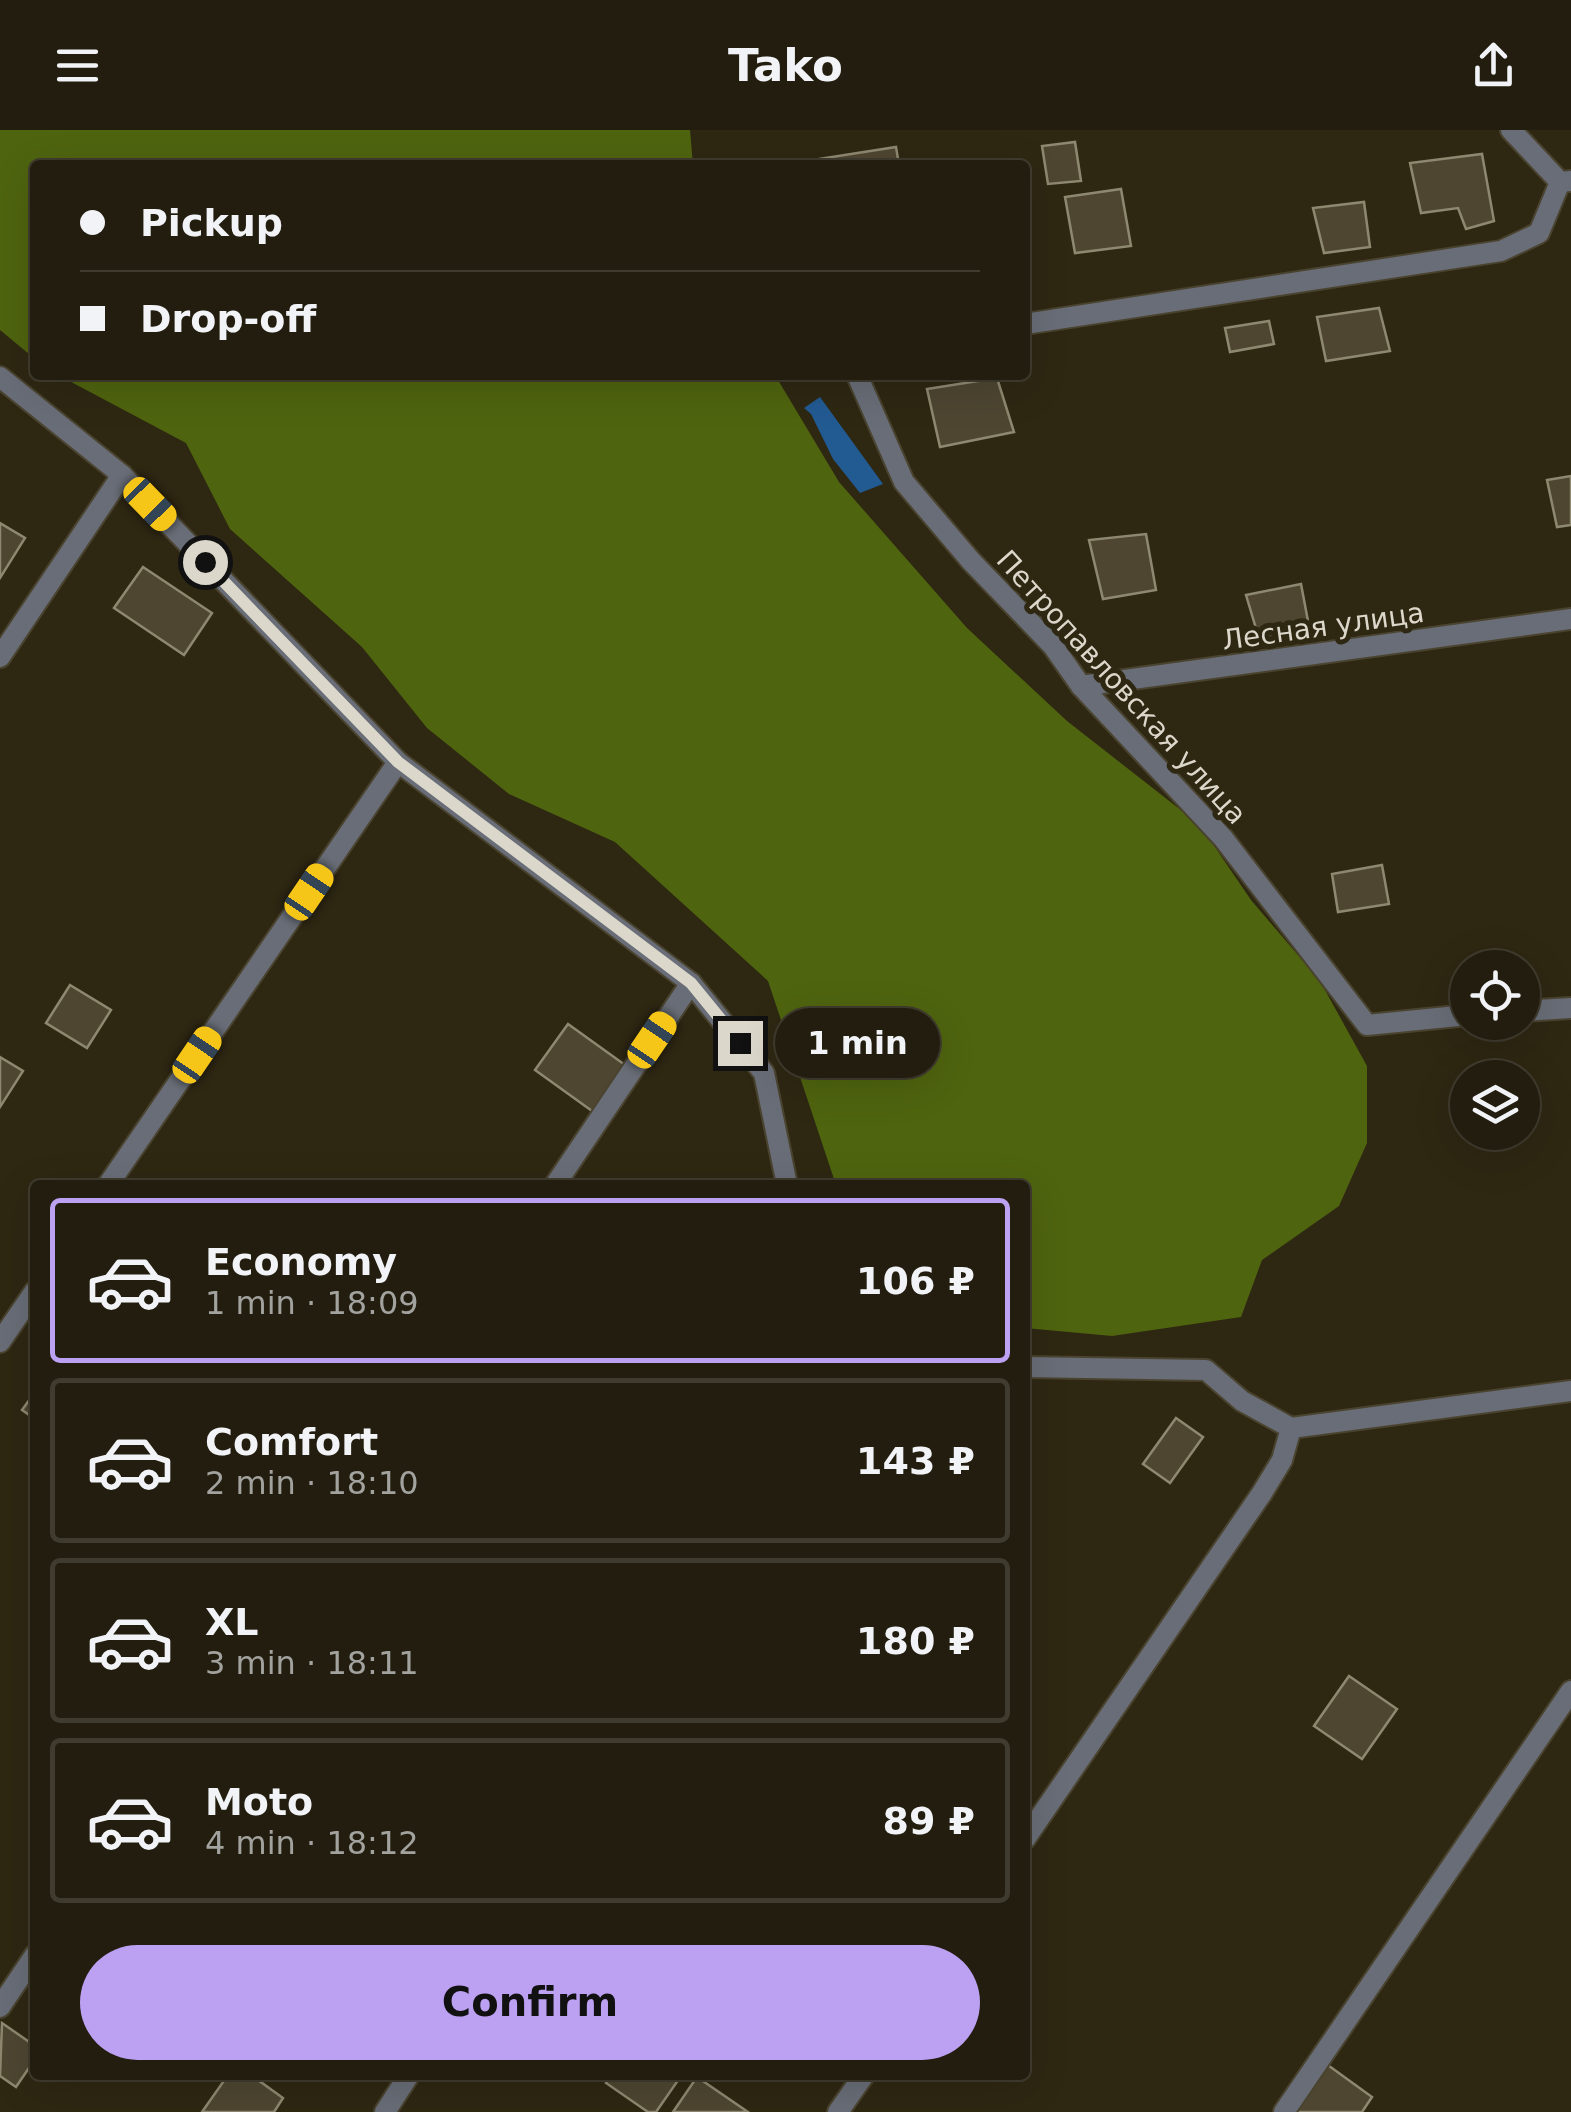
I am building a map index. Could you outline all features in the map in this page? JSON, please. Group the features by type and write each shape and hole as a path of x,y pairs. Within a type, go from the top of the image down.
{"street":[{"path":"1030,323 1502,251 1538,233 1566,181 1510,130"},
{"path":"0,378 122,476 398,762 691,983 764,1072 786,1180"},
{"name":"Петропавловская улица","path":"859,380 904,482 971,561 1053,646 1082,686 1223,838 1367,1025 1450,1017"},
{"path":"0,656 122,476"},
{"name":"Лесная улица","path":"1082,686 1571,620"},
{"path":"111,1180 398,762"},
{"path":"557,1180 691,983"},
{"path":"1540,1010 1571,1008"},
{"path":"0,1342 30,1298"},
{"path":"1030,1367 1206,1370 1242,1401 1292,1428 1571,1392"},
{"path":"1030,1832 1262,1492 1282,1460 1292,1428"},
{"path":"1284,2112 1571,1691"},
{"path":"0,2007 30,1963"},
{"path":"385,2112 406,2080"},
{"path":"838,2112 860,2080"}],"green space":[{"path":"0,130 690,130 693,160 30,160 30,355 0,330"},
{"path":"67,380 778,380 839,482 967,628 1067,721 1200,825 1251,900 1320,981 1367,1066 1367,1143 1339,1206 1262,1260 1241,1317 1112,1336 1030,1328 1030,1180 834,1180 768,981 615,842 509,794 427,728 362,647 230,529 186,443"}],"water":[{"path":"820,397 883,484 860,493 833,459 811,414 804,408"}],"building":[{"path":"1075,142 1081,181 1048,184 1042,146"},
{"path":"896,147 898,160 812,160"},
{"path":"1482,154 1494,221 1466,229 1458,208 1421,213 1410,163"},
{"path":"1121,189 1131,246 1075,253 1065,197"},
{"path":"1364,202 1370,247 1324,253 1313,208"},
{"path":"1379,308 1390,351 1326,361 1317,317"},
{"path":"1269,321 1274,344 1230,352 1225,328"},
{"path":"998,380 1014,432 940,447 927,389"},
{"path":"1571,476 1571,525 1557,527 1547,480"},
{"path":"0,523 25,538 0,578"},
{"path":"1146,534 1156,590 1103,599 1089,540"},
{"path":"143,567 212,613 184,655 114,608"},
{"path":"1301,584 1311,637 1261,645 1246,595"},
{"path":"1382,865 1389,904 1338,912 1332,874"},
{"path":"70,985 111,1010 87,1048 46,1023"},
{"path":"568,1024 639,1075 606,1121 535,1070"},
{"path":"0,1057 23,1071 0,1107"},
{"path":"30,1399 30,1416 22,1410"},
{"path":"1176,1418 1203,1437 1170,1483 1143,1464"},
{"path":"1349,1676 1397,1709 1362,1759 1314,1726"},
{"path":"2,2023 30,2043 30,2066 16,2087 0,2076"},
{"path":"1325,2063 1372,2097 1362,2112 1290,2112"},
{"path":"224,2080 258,2080 283,2098 274,2112 202,2112"},
{"path":"678,2080 656,2112 648,2112 606,2083"},
{"path":"695,2080 701,2080 748,2112 673,2112"}],"route":[{"path":"205,562 398,762 691,983 740,1043"}]}
